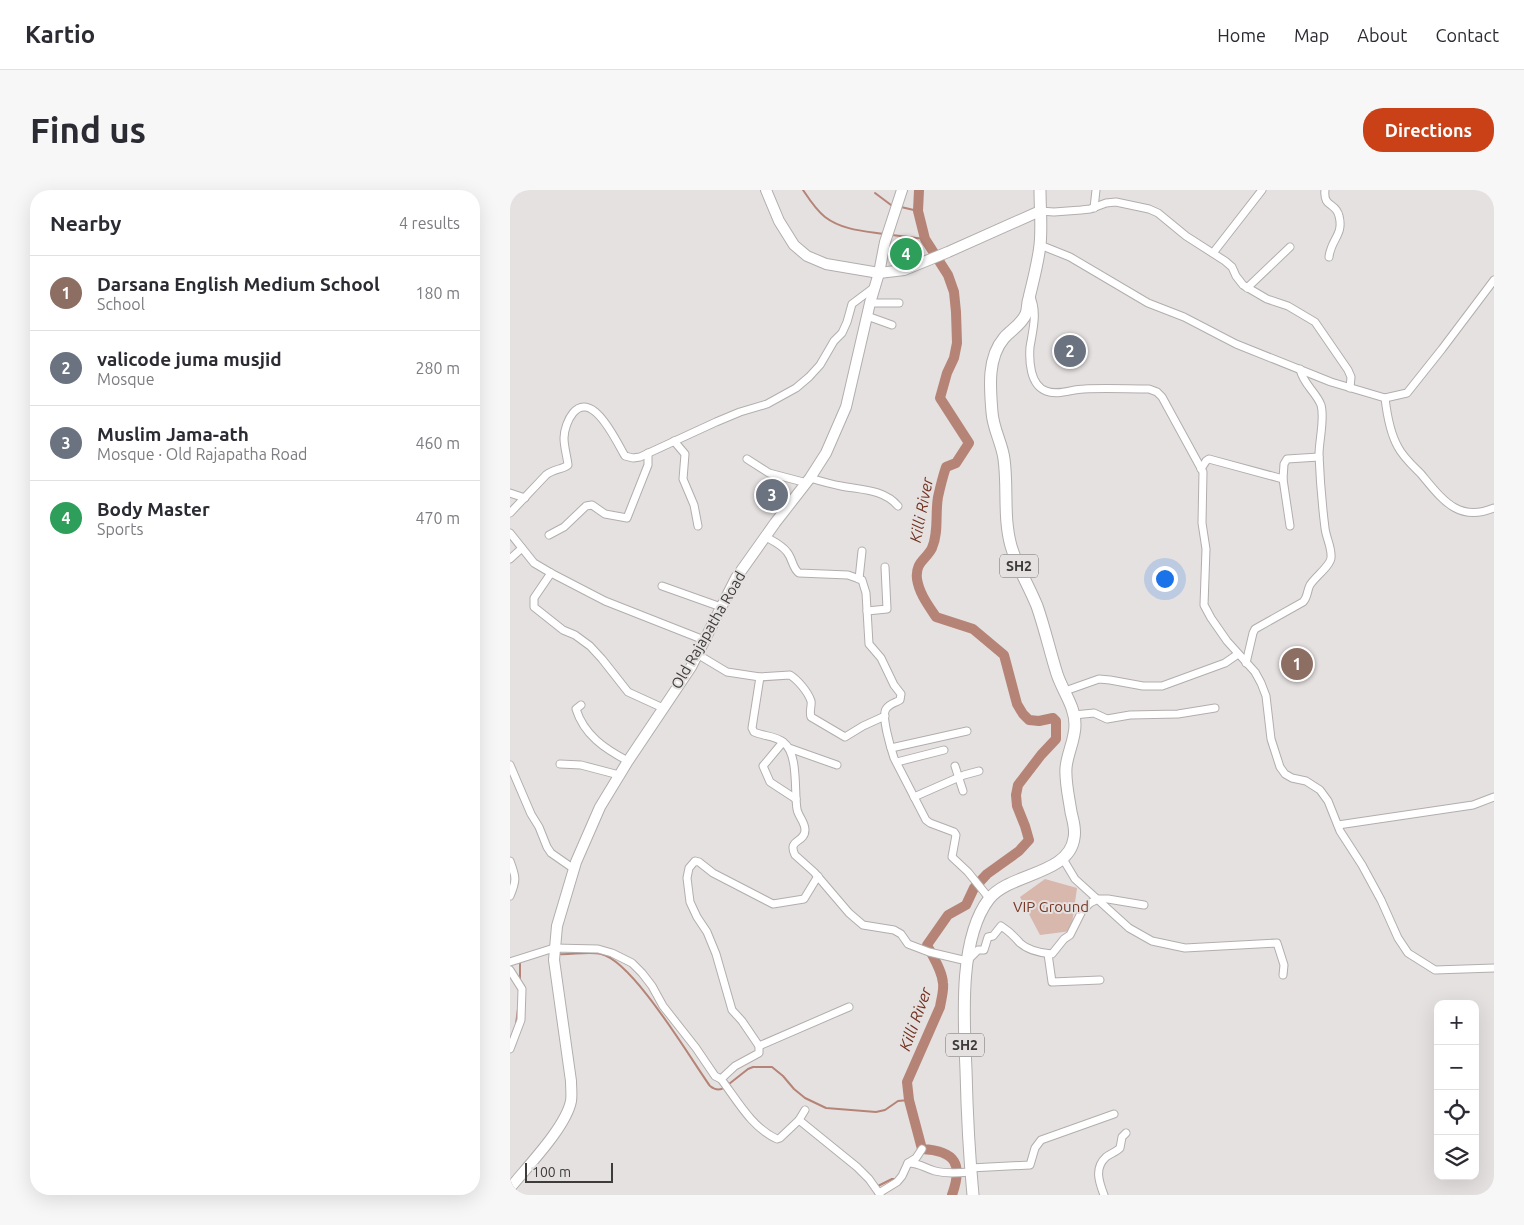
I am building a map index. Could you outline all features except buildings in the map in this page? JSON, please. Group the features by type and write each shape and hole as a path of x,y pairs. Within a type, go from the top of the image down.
{"main road":[{"path":"766,190 778,221 794,245 807,256 826,264 879,273 904,270 920,264 1040,211"},
{"name":"Old Rajapatha Road","path":"510,1188 543,1149 565,1118 571,1101 571,1082 554,953 557,926 574,869 600,807 628,761 691,667 736,578 809,481 826,453 846,407 888,229 902,190"},
{"name":"SH2","path":"973,1195 967,1171 964,1024 965,979 969,948 976,923 989,898 998,890 1063,859 1070,850 1074,840 1075,827 1066,768 1074,734 1074,715 1057,674 1038,609 1011,545 1006,523 1004,459 995,433 992,415 991,375 994,356 1003,339 1018,325 1026,313 1033,286 1040,245 1040,190"}],"street":[{"path":"1094,208 1096,190"},
{"path":"1213,253 1262,190"},
{"path":"1325,190 1324,198 1332,205 1339,216 1340,232 1333,240 1329,257"},
{"path":"1040,211 1081,210 1094,208 1106,202 1116,202 1149,208 1158,213 1186,236 1232,267 1243,286 1267,299 1288,306 1315,322 1348,370 1351,376 1350,388"},
{"path":"1040,245 1070,257 1148,303 1184,317 1236,344 1350,388 1385,398 1407,393 1494,280"},
{"path":"1247,288 1290,246"},
{"path":"510,513 552,470 566,468 568,465 564,437 569,418 577,409 584,407 596,411 602,417 624,456 640,457 740,412 767,404 796,388 820,365 834,341 842,333 848,322 852,304 876,286"},
{"path":"1030,295 1035,313 1029,356 1031,370 1040,387 1046,391 1056,392 1083,389 1149,389 1157,392 1162,397 1202,472 1202,523 1206,549 1204,605 1216,626 1255,672 1261,683 1266,696 1271,739 1280,767 1285,774 1292,778 1306,781 1320,790 1328,801 1338,825 1381,900 1398,938 1408,953 1435,970 1494,968"},
{"path":"870,303 899,303"},
{"path":"867,316 892,325"},
{"path":"1246,663 1253,633 1256,629 1303,602 1307,598 1310,586 1330,563 1331,558 1330,545 1325,530 1319,457 1322,407 1318,398 1301,376 1300,369"},
{"path":"1385,398 1388,422 1398,448 1436,494 1448,505 1462,512 1474,514 1494,508"},
{"path":"674,441 685,454 683,479 694,505 698,526"},
{"path":"549,535 564,527 586,506 592,505 605,514 627,518 648,465 648,453"},
{"path":"1290,526 1283,479 1286,459 1319,457"},
{"path":"747,459 769,473 872,491 891,498 898,506"},
{"path":"1201,469 1206,461 1210,459 1283,479"},
{"path":"510,493 525,498"},
{"path":"510,533 534,563 551,573 605,601 704,640"},
{"path":"766,537 785,549 790,556 794,570 799,574 848,575 862,580 867,611 869,644 881,658 894,685 901,694 900,700 887,707 884,712 891,748 896,762 926,820 952,830 956,835 952,857 968,872 989,898"},
{"path":"510,559 522,548"},
{"path":"859,579 862,550"},
{"path":"867,611 887,609 885,567"},
{"path":"551,573 534,598 534,607 564,630 575,635 590,646 602,658 628,692 663,708"},
{"path":"662,586 721,607"},
{"path":"698,654 728,672 760,677 790,675 794,677 811,702 809,712 811,717 846,737 862,726 885,716"},
{"path":"1065,691 1099,680 1143,686 1162,686 1225,663 1238,654"},
{"path":"760,677 753,731 783,742 789,748 837,765"},
{"path":"581,705 576,709 587,731 602,746 628,761"},
{"path":"1074,715 1094,713 1107,719 1130,715 1178,714 1215,708"},
{"path":"891,748 967,731"},
{"path":"783,742 763,766 770,782 796,799"},
{"path":"789,748 794,767 797,810 805,830 800,839 794,843 792,847 793,852 818,876 862,925 894,930 901,934 908,944 929,952 967,961 978,950 984,950 988,937 993,936 1001,926 1030,949 1052,954 1064,939 1070,935 1086,906 1098,899 1144,905"},
{"path":"896,762 944,750"},
{"path":"510,764 547,848 574,869"},
{"path":"560,764 581,765 619,775"},
{"path":"955,766 963,791"},
{"path":"914,797 959,777 979,771"},
{"path":"1338,825 1473,805 1494,797"},
{"path":"1063,859 1075,878 1129,928 1152,941 1185,948 1277,943 1284,964 1283,975"},
{"path":"510,861 515,883 510,896"},
{"path":"724,1083 735,1066 759,1052 758,1046 742,1021 732,1010 716,954 707,932 690,902 687,878 689,868 695,861 699,862 713,873 773,904 804,899 818,876"},
{"path":"510,962 554,953 598,949 632,963 652,986 667,1012 696,1048 715,1076 724,1083 750,1117 774,1138 780,1138 805,1110"},
{"path":"1048,954 1052,982 1100,980"},
{"path":"510,970 522,989 521,1020 510,1049"},
{"path":"758,1046 848,1007"},
{"path":"908,1163 917,1163 933,1170 950,1173 1030,1165 1035,1148 1041,1140 1114,1114"},
{"path":"798,1120 857,1167 880,1194 897,1182 908,1163 916,1158 922,1150"},
{"path":"1104,1195 1099,1184 1098,1171 1106,1158 1120,1148 1122,1137 1126,1133"}],"green space":[{"name":"VIP Ground","path":"1045,879 1077,888 1071,931 1040,935 1020,897"}],"waterway":[{"path":"803,190 825,217 839,225 884,234"},
{"name":"Killi River","path":"919,190 918,211 925,239 948,275 954,292 957,343 954,358 947,373 940,398 969,443 956,463 946,467 938,497 934,542 930,552 919,565 917,573 918,584 924,599 936,617 973,629 1004,655 1017,704 1029,720 1039,721 1053,718 1056,721 1056,739 1018,785 1016,795 1017,806 1029,840 1019,851 987,874 974,888 966,905 948,915 927,945 941,973 943,992 940,1007 907,1082 909,1100 922,1149 943,1153 954,1161 957,1175 952,1195"},
{"path":"875,193 891,205"},
{"path":"901,207 918,211"},
{"path":"892,235 925,239"},
{"path":"558,954 596,953 614,961 644,991 710,1086 718,1090 725,1087"},
{"path":"520,962 520,979"},
{"path":"516,1024 518,1009"},
{"path":"729,1084 753,1067 772,1067 805,1098 826,1108 876,1112 885,1110 898,1101 909,1100"},
{"path":"876,1187 896,1179"}],"place":[{"name":"Body Master","path":"906,254"},
{"name":"valicode juma musjid","path":"1070,351"},
{"name":"Muslim Jama-ath","path":"772,495"},
{"name":"Darsana English Medium School","path":"1297,664"}]}
